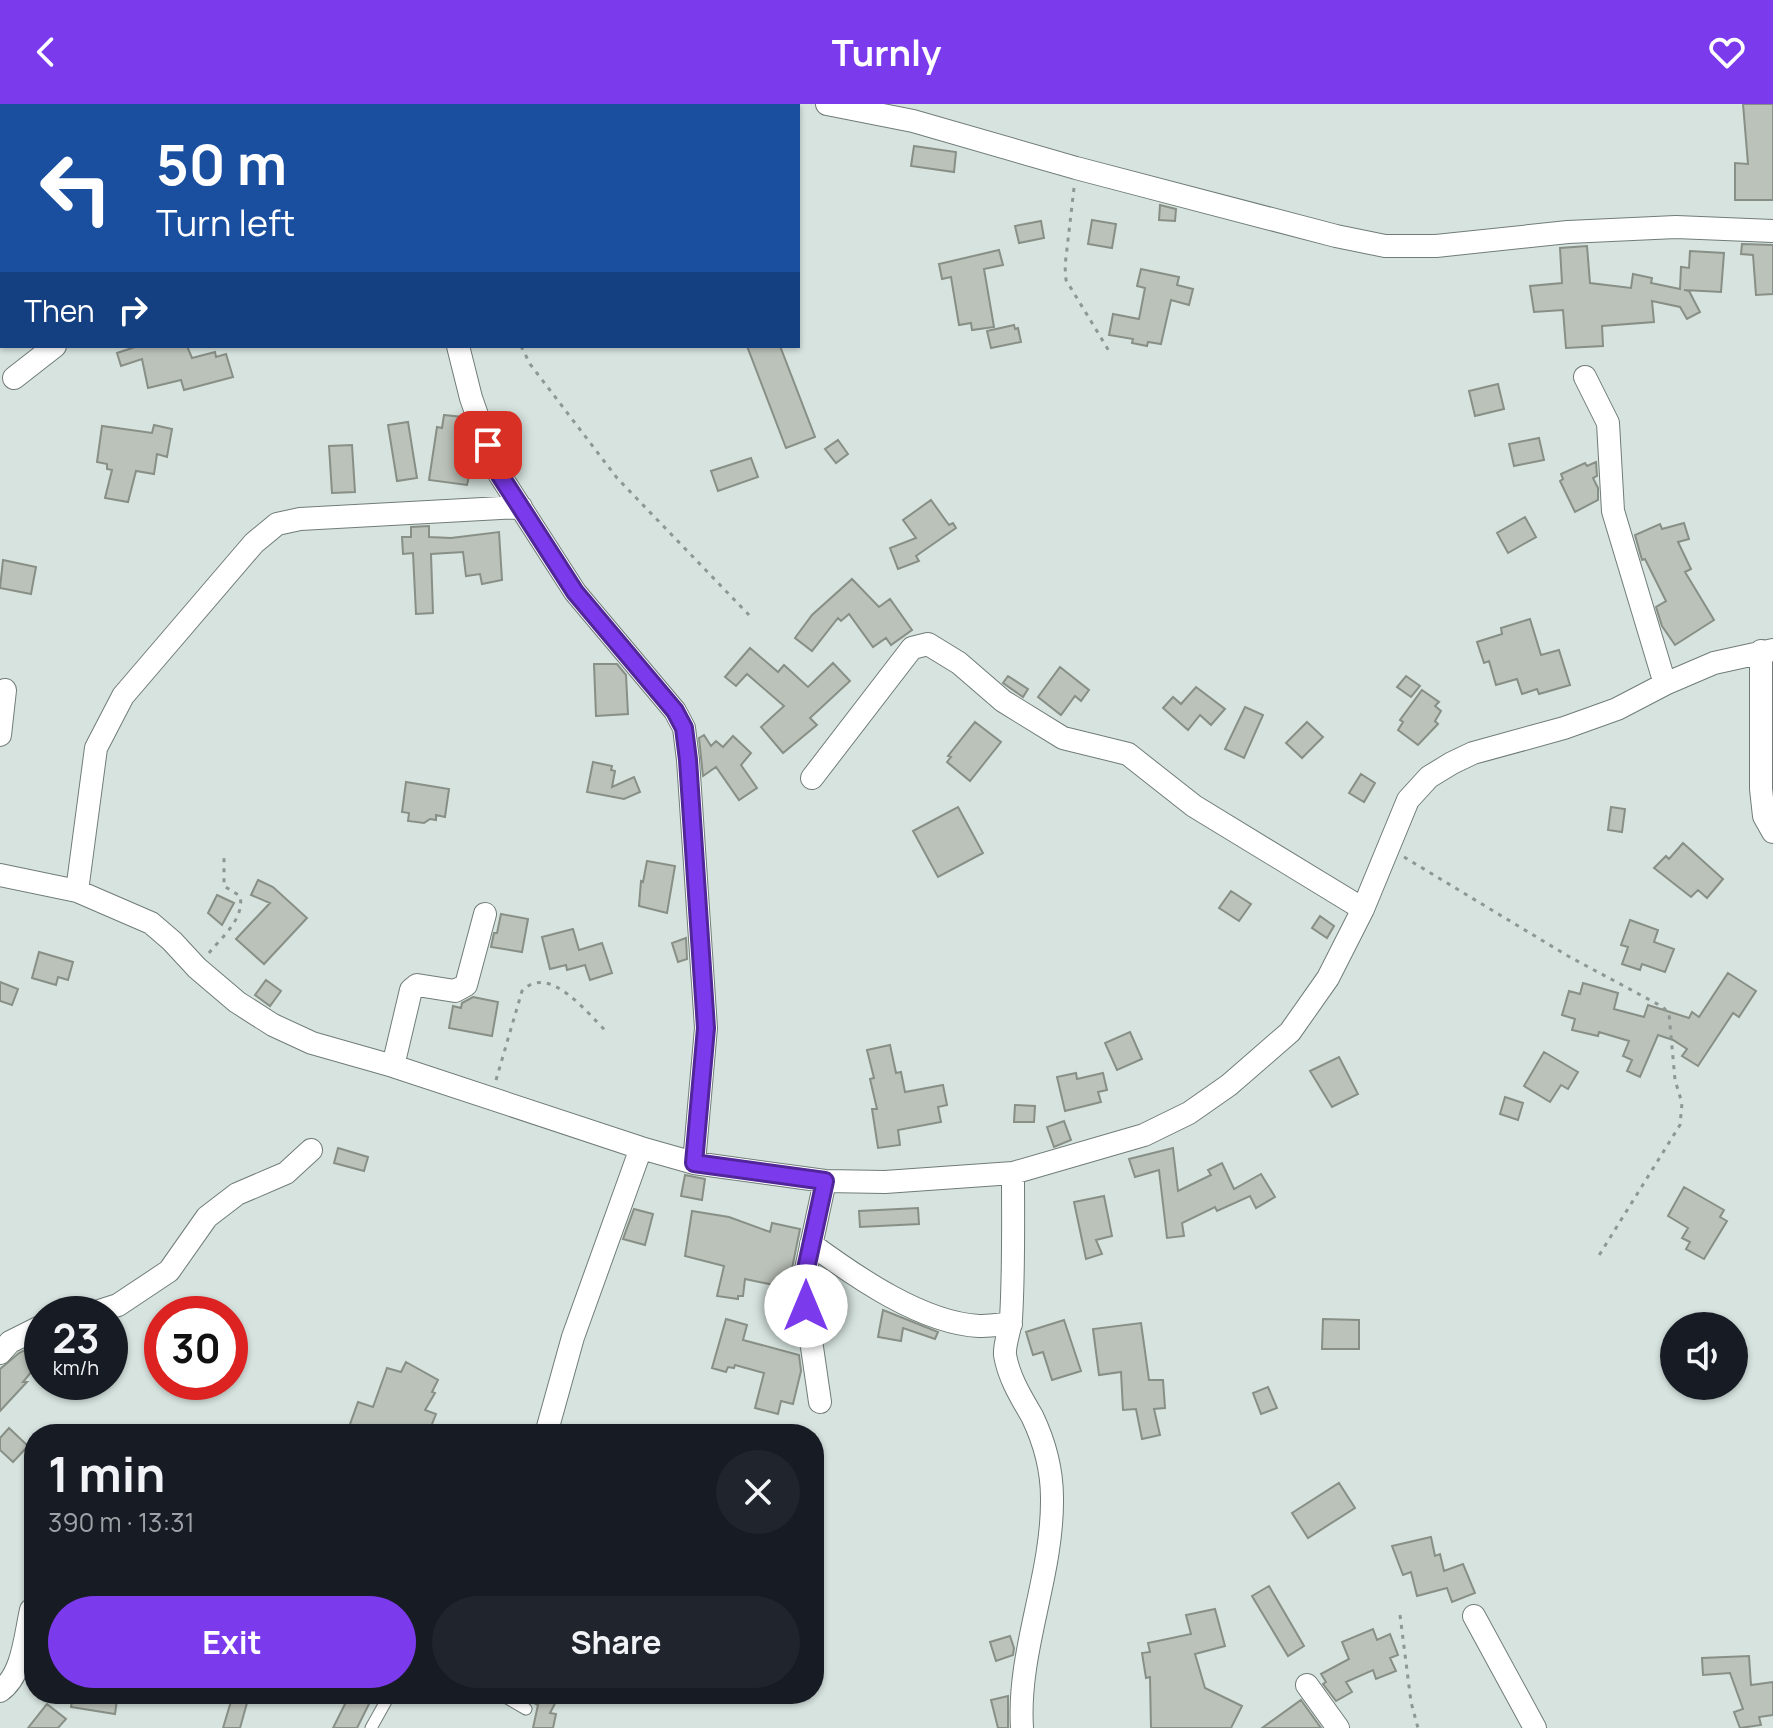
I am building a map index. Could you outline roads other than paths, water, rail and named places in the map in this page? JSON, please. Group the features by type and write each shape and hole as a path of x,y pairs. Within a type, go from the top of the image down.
{"street":[{"path":"827,104 916,112 1076,168 1385,246 1436,246 1568,232 1676,227 1773,231"},
{"path":"14,378 52,348"},
{"path":"458,348 471,398 496,469 575,592 675,711 684,728 706,1028 694,1163"},
{"path":"1585,377 1608,423 1613,511 1665,684"},
{"path":"77,891 96,748 123,696 254,543 277,524 300,519 521,507"},
{"path":"812,778 912,648 928,644 959,663 1003,701 1063,738 1128,754 1194,806 1363,909"},
{"path":"0,875 77,891 151,923 237,1002 273,1025 312,1043 694,1163 825,1181 900,1182 1013,1173 1144,1135 1189,1113 1229,1085 1290,1032 1328,978 1363,909 1408,800 1429,777 1473,753 1564,728 1617,709 1714,663 1767,650 1761,789 1764,816 1773,832"},
{"path":"0,735 5,690"},
{"path":"393,1066 411,990 417,985 455,991 466,985 485,914"},
{"path":"549,1424 573,1337 641,1148"},
{"path":"128,1298 169,1271 207,1217 237,1194 286,1173 311,1150"},
{"path":"1013,1173 1011,1324 1004,1352 1014,1386 1032,1417 1050,1462 1052,1500 1048,1546 1024,1679 1022,1728"},
{"path":"820,1402 806,1306 806,1269 825,1181"},
{"path":"811,1244 845,1269 933,1315 979,1326 1011,1324"},
{"path":"0,1353 10,1342 24,1335"},
{"path":"1474,1616 1535,1728"},
{"path":"0,1691 16,1673 24,1639"},
{"path":"1307,1685 1338,1728"}],"lane":[{"path":"371,1728 384,1704"},
{"path":"517,1704 526,1709"}]}
